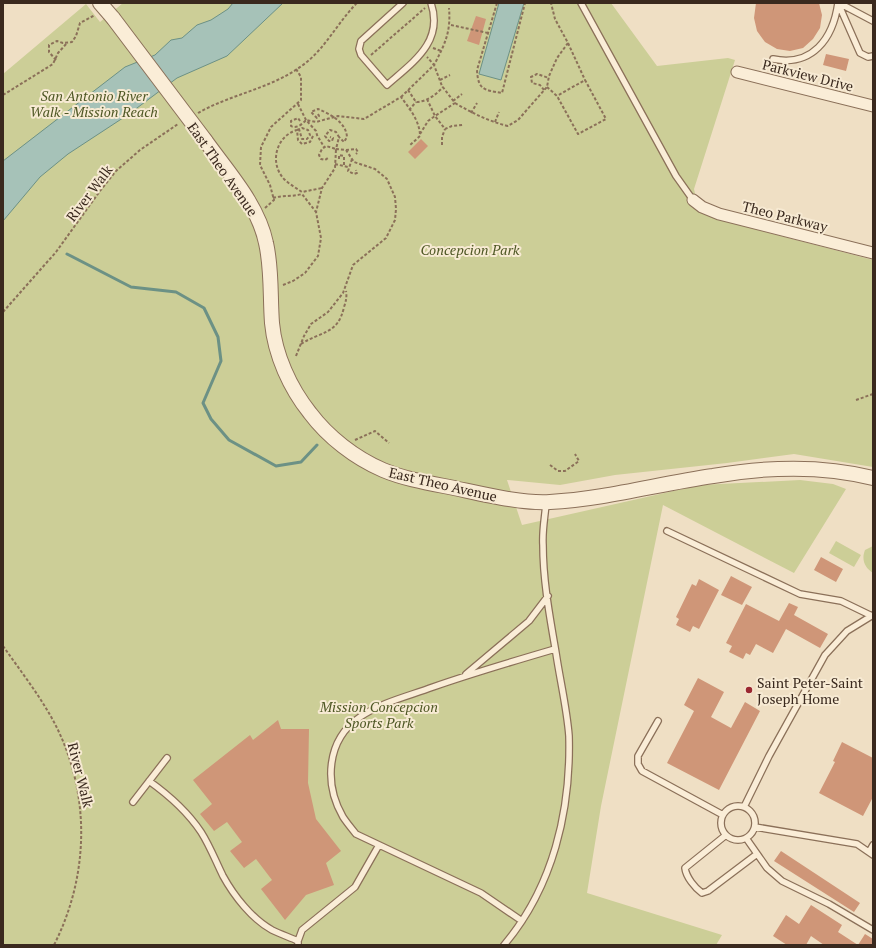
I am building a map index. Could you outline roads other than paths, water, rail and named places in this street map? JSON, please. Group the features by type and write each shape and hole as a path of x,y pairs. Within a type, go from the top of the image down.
{"street":[{"name":"East Theo Avenue","path":"98,9 113,18 205,140 246,197 256,214 266,242 270,280 272,324 282,364 294,389 310,413 331,436 355,455 390,473 413,480 504,498 546,502 572,501 755,470 796,469 835,472 873,478"},
{"name":"Parkview Drive","path":"737,72 873,106"},
{"name":"Theo Parkway","path":"693,200 702,207 718,214 873,253"}],"lane":[{"path":"403,3 361,41 359,48 365,59 387,85 421,55 427,46 433,33 435,20 431,3"},
{"path":"581,3 676,176 693,200"},
{"path":"838,3 873,21"},
{"path":"838,3 860,53 868,57 873,56"},
{"path":"773,60 783,62 798,60 810,54 820,46 834,25 838,3"},
{"path":"504,945 522,921 544,884 557,847 568,788 568,736 548,596 543,545 546,502"},
{"path":"667,531 800,594 841,601 873,616"},
{"path":"463,676 529,621 548,596"},
{"path":"744,807 769,756 825,655 847,631 873,616"},
{"path":"522,921 481,894 356,834 343,817 335,798 330,777 334,750 346,730 359,718 378,706 463,676 555,649"},
{"path":"658,721 638,756 638,764 642,771 723,815"},
{"path":"133,802 167,758"},
{"path":"149,781 176,801 188,814 202,833 224,877 238,898 253,914 272,930 298,943 302,930 341,900 355,887 379,845"},
{"path":"744,807 750,812 754,819 755,827 752,833 746,838 739,840 726,835 722,829 721,822 723,815 732,808 744,807"},
{"path":"755,827 857,844 871,854 873,845"},
{"path":"726,835 685,868 686,874 702,893 708,891 758,854"},
{"path":"746,838 768,868 782,881 829,904 873,930"}],"water":[{"path":"233,3 283,3 227,56 177,78 129,114 68,154 40,177 3,221 3,161 125,67 155,55 171,40 182,38 197,25 211,20 228,9"},
{"path":"499,3 524,3 501,80 479,74"}],"waterway":[{"path":"67,254 131,287 176,292 204,308 218,337 221,361 203,403 211,419 229,440 276,466 301,462 317,445"}],"place":[{"name":"Saint Peter-Saint Joseph Home","path":"749,690"}],"park label":[{"name":"San Antonio River Walk - Mission Reach","path":"94,104"},
{"name":"Concepcion Park","path":"470,249"},
{"name":"Mission Concepcion Sports Park","path":"379,714"}]}
